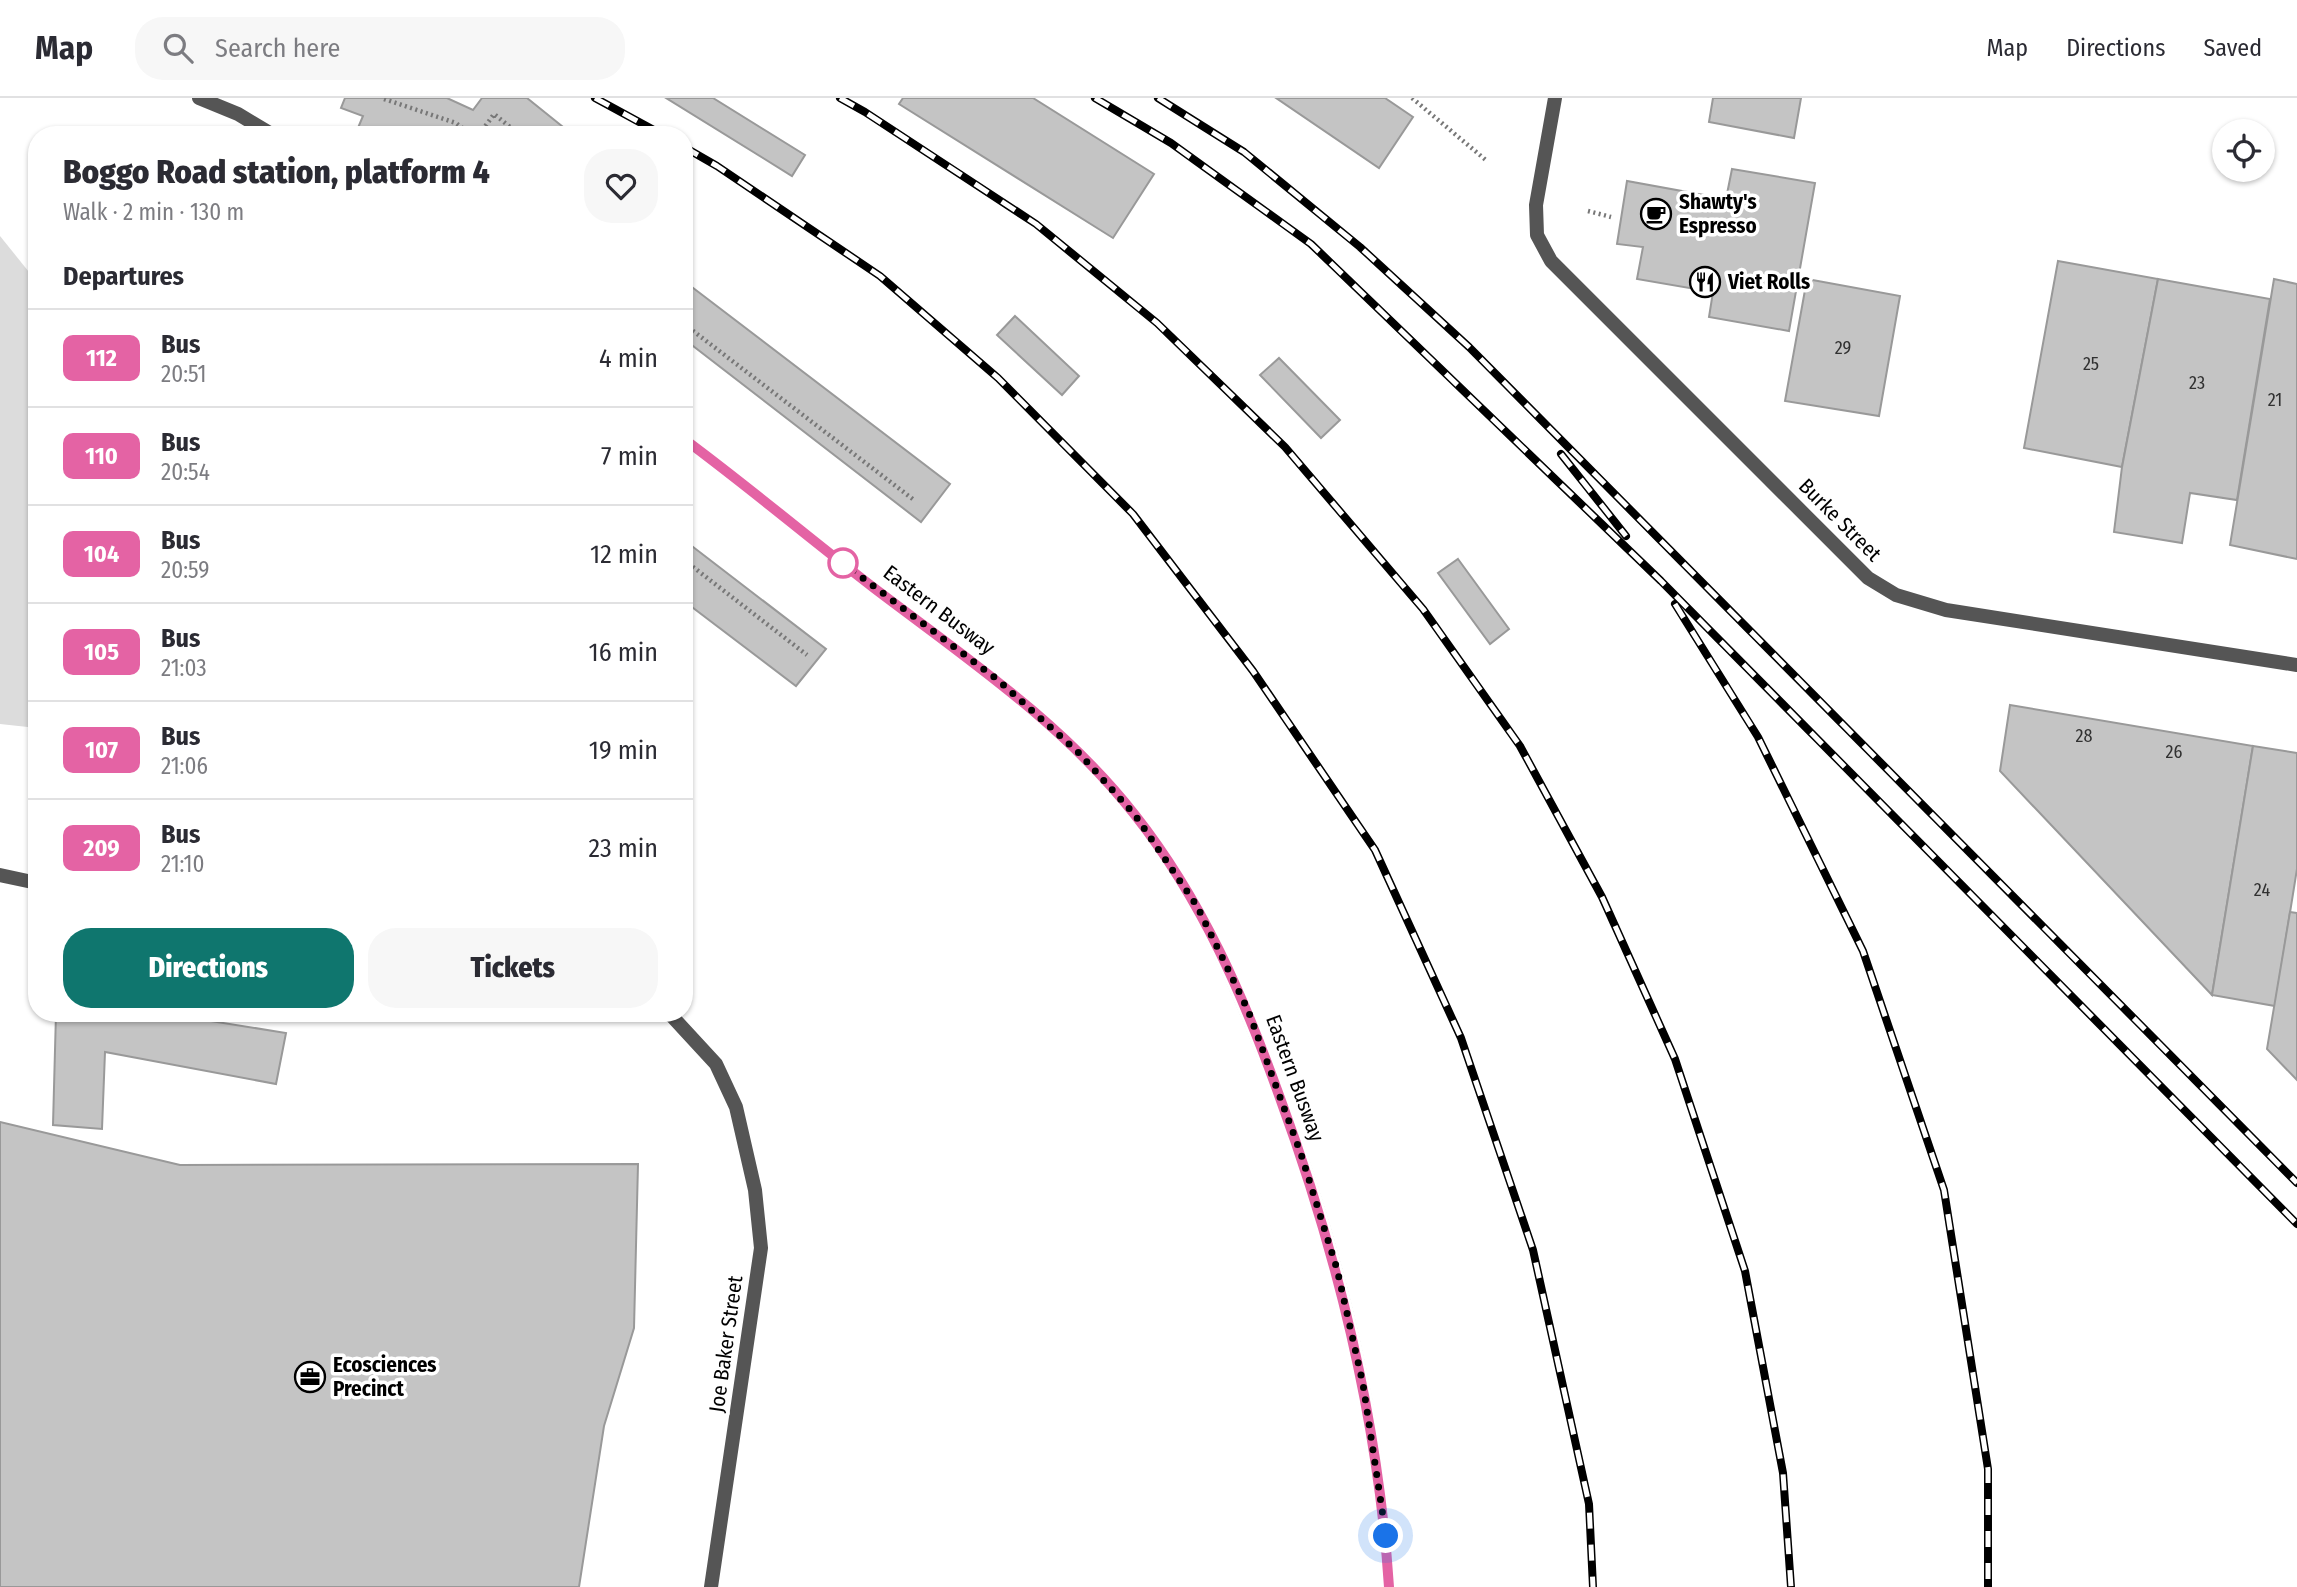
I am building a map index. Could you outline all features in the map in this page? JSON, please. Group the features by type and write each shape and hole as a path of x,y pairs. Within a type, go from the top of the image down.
{"street":[{"path":"199,98 238,114 257,126"},
{"name":"Burke Street","path":"1555,98 1536,205 1537,235 1551,261 1868,578 1896,594 1946,610 2297,665"},
{"name":"Eastern Busway","path":"693,446 873,587 998,680 1078,752 1135,815 1197,906 1248,1010 1301,1154 1337,1269 1363,1384 1384,1510 1389,1587"},
{"path":"0,875 28,881"},
{"name":"Joe Baker Street","path":"677,1022 716,1064 736,1107 755,1190 761,1248 711,1587"}],"path":[{"path":"1412,98 1487,161"},
{"path":"384,99 460,126"},
{"path":"485,126 494,114 509,126"},
{"path":"1588,211 1611,217"},
{"path":"693,331 914,500"},
{"path":"693,567 807,655"}],"shaded area":[{"path":"0,236 28,271 28,727 0,724"}],"building":[{"path":"345,98 447,98 473,110 482,98 527,98 562,126 359,126 363,116 341,108"},
{"path":"666,98 713,98 805,155 792,176"},
{"path":"903,98 1033,98 1154,174 1113,238 899,104"},
{"path":"1276,98 1385,98 1413,117 1379,168"},
{"path":"1713,98 1801,98 1794,138 1709,122"},
{"path":"1732,169 1815,183 1789,331 1709,317 1713,292 1637,279 1643,247 1617,244 1627,181 1726,199"},
{"path":"2058,261 2158,279 2122,467 2024,448"},
{"path":"1807,279 1900,296 1879,416 1785,401"},
{"path":"2158,279 2270,299 2237,500 2190,493 2182,543 2114,532 2122,467"},
{"path":"2274,279 2297,284 2297,559 2230,545"},
{"path":"693,288 950,484 921,522 693,346"},
{"path":"1015,316 1079,376 1062,395 997,335"},
{"path":"1279,358 1340,420 1321,438 1260,375"},
{"path":"693,547 826,649 796,686 693,608"},
{"path":"1458,559 1509,629 1490,644 1438,573"},
{"path":"2010,705 2253,746 2212,995 2000,771"},
{"path":"2253,746 2297,753 2297,869 2275,1006 2212,995"},
{"path":"2290,912 2297,913 2297,1080 2267,1049"},
{"path":"56,1022 217,1022 286,1033 276,1084 105,1052 102,1129 53,1125"},
{"name":"Ecosciences Precinct","path":"0,1122 180,1165 638,1164 634,1328 604,1426 579,1587 0,1587"}],"railway":[{"path":"595,98 646,126"},
{"path":"840,98 1036,224 1157,323 1285,447 1423,609 1520,746 1602,897 1675,1059 1745,1271 1783,1473 1791,1587"},
{"path":"1095,98 1171,143 1311,244 1661,581 2297,1224"},
{"path":"1158,98 1244,152 1360,247 1469,347 2297,1183"},
{"path":"693,152 880,276 998,378 1133,514 1253,671 1375,850 1461,1038 1533,1250 1589,1504 1593,1587"},
{"path":"1561,454 1626,536"},
{"path":"1675,604 1758,737 1863,951 1944,1190 1988,1469 1988,1587"}],"bus line":[{"name":"112","path":"693,446 873,587 998,680 1078,752 1135,815 1197,906 1248,1010 1301,1154 1337,1269 1363,1384 1384,1510 1389,1587"}],"place":[{"name":"Shawty's Espresso","path":"1656,214"},
{"name":"Viet Rolls","path":"1705,282"},
{"name":"Ecosciences Precinct","path":"310,1377"}],"route":[{"path":"843,563 998,680 1078,752 1135,815 1197,906 1248,1010 1301,1154 1337,1269 1363,1384 1386,1536"}]}
